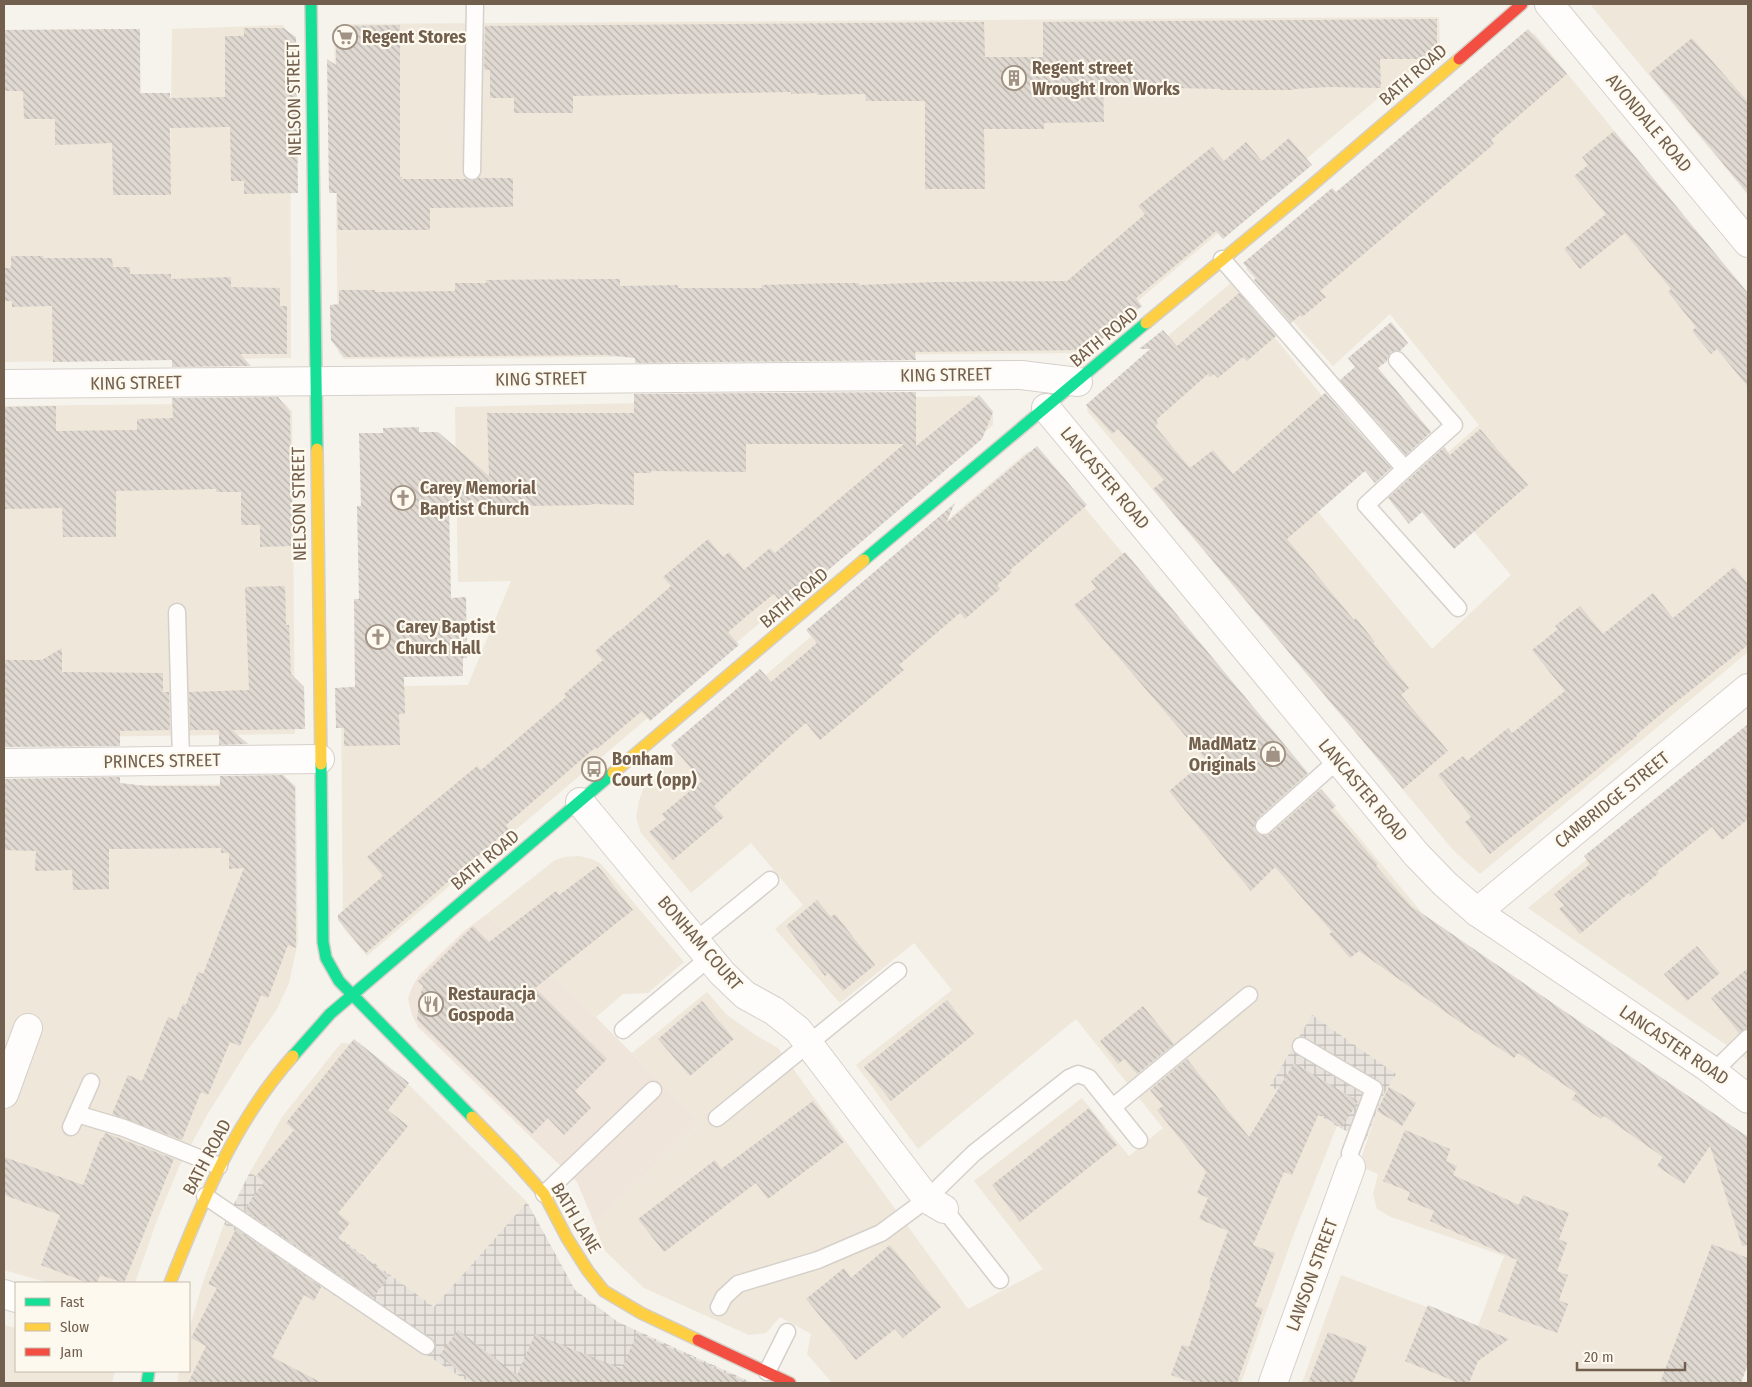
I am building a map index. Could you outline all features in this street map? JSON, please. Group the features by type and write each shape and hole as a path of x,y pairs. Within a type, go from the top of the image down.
{"street":[{"name":"NELSON STREET","path":"311,4 323,942 326,958 339,981 352,994"},
{"name":"BATH ROAD","path":"170,1282 219,1166 263,1092 330,1014 670,724 1304,192 1522,4"},
{"name":"AVONDALE ROAD","path":"1548,4 1748,243"},
{"name":"KING STREET","path":"4,384 1021,374 1078,382"},
{"name":"LANCASTER ROAD","path":"1046,408 1416,854 1445,884 1477,912 1713,1072 1748,1099"},
{"name":"CAMBRIDGE STREET","path":"1477,912 1748,688"},
{"name":"PRINCES STREET","path":"4,763 320,759"},
{"name":"BONHAM COURT","path":"580,802 722,973 745,995 774,1012 798,1030 936,1204"},
{"name":"BATH LANE","path":"352,994 365,1010 512,1158 544,1194 567,1238 588,1271 604,1291 641,1313 790,1383"},
{"path":"4,1094 28,1028"},
{"name":"LAWSON STREET","path":"1273,1383 1351,1166"}],"lane":[{"path":"472,171 475,4"},
{"path":"1222,259 1405,470"},
{"path":"1397,360 1454,425 1366,504 1458,608"},
{"path":"177,612 181,760"},
{"path":"1264,826 1338,760"},
{"path":"623,1030 770,880"},
{"path":"717,1118 898,971"},
{"path":"1113,1107 1249,995"},
{"path":"1713,1072 1748,1038"},
{"path":"1301,1046 1374,1089 1350,1153 1351,1166"},
{"path":"719,1307 724,1297 738,1284 818,1260 881,1232 936,1204 974,1153 1069,1078 1078,1074 1089,1078 1139,1140"},
{"path":"91,1082 74,1120 124,1128 219,1166"},
{"path":"544,1194 653,1090"},
{"path":"205,1196 426,1346"},
{"path":"936,1204 1000,1280"},
{"path":"767,1372 787,1332"}],"shaded area":[{"path":"1590,4 1748,4 1748,195"},
{"path":"1439,17 1440,46 1076,353 344,359 338,352 334,36 341,24"},
{"path":"283,25 290,35 291,358 4,362 4,30 140,29 141,93 112,131 113,195 170,195 172,29"},
{"path":"1534,33 1748,294 1748,652 1480,874 1454,851 1087,411 1088,403 1231,283 1322,396 1264,447 1432,649 1511,575 1424,473 1479,425 1390,314 1333,366 1246,269 1522,36"},
{"path":"973,396 983,399 993,411 993,425 367,956 343,928 341,687 468,685 511,581 458,582 455,407"},
{"path":"284,403 292,411 295,734 4,738 4,406"},
{"path":"1027,452 1040,454 1423,914 1748,1138 1748,1355 1737,1383 1302,1383 1341,1275 1478,1326 1504,1256 1391,1217 1377,1209 1373,1194 1378,1174 1366,1169 1362,1156 1381,1099 1396,1074 1270,1086 1337,1126 1293,1236 1241,1383 832,1383 807,1354 811,1334 780,1317 766,1333 749,1335 644,1288 605,1251 595,1225 700,1122 632,1053 707,992 727,1015 778,1048 968,1309 1043,1269 974,1181 1082,1098 1129,1156 1163,1128 1076,1019 918,1149 856,1065 952,990 914,943 840,1003 775,929 803,905 751,843 691,893 641,833 636,817 644,787 671,756"},
{"path":"1748,726 1748,1060 1528,908"},
{"path":"289,784 296,787 298,942 289,983 276,1011 247,1051 207,1115 179,1167 157,1220 135,1282 46,1282 4,1270 4,786"},
{"path":"579,856 592,859 601,864 684,962 648,993 623,994 596,1017 487,914 555,860"},
{"path":"487,914 596,1017 700,1122 595,1225 577,1182 418,1027 412,1015 408,999 412,987 420,974 465,930"},
{"path":"1312,1015 1396,1074 1381,1099 1366,1140 1342,1129 1270,1086"},
{"path":"341,1043 359,1044 410,1086 527,1202 434,1307 250,1172 282,1117"},
{"path":"250,1172 434,1307 527,1202 575,1290 618,1322 753,1383 470,1383 224,1224"},
{"path":"224,1224 470,1383 177,1383 179,1372 190,1372 190,1327 202,1285"},
{"path":"4,1325 15,1328 15,1372 115,1372 112,1383 4,1383"}],"building":[{"path":"1437,19 1437,57 1434,59 1380,59 1381,88 1329,87 1294,90 1221,90 1103,87 1104,122 1044,123 1044,129 984,129 985,189 925,189 925,101 866,101 865,94 817,95 817,93 791,94 791,92 573,96 573,113 514,113 514,98 490,98 490,70 484,70 485,26 984,22 985,57 1043,57 1043,22"},
{"path":"400,25 400,177 402,179 466,179 472,181 478,178 513,178 513,207 430,208 430,230 338,230 337,193 329,193 327,59 336,65 336,26"},
{"path":"244,28 283,28 296,37 298,193 244,194 244,181 231,181 230,127 170,128 171,195 113,195 112,143 55,145 55,119 24,119 23,91 4,91 4,30 140,29 140,93 170,93 170,98 225,97 225,36 244,36"},
{"path":"1528,29 1567,74 1491,140 1494,144 1320,291 1326,297 1302,317 1300,315 1291,323 1254,280 1256,278 1243,263 1332,188 1336,192"},
{"path":"1692,38 1748,102 1748,194 1649,73"},
{"path":"1614,131 1748,293 1748,387 1717,349 1711,354 1692,331 1696,327 1668,292 1671,289 1625,233 1580,269 1564,249 1606,214 1574,176 1588,165 1582,157"},
{"path":"1289,138 1312,165 1223,239 1216,231 1136,298 1142,306 1089,350 915,352 916,360 635,363 635,358 607,355 344,357 331,340 330,305 339,304 339,290 375,290 375,292 455,291 455,283 486,283 486,280 620,279 620,286 678,285 678,288 762,288 762,285 837,283 859,283 859,285 935,282 1067,281 1145,214 1138,206 1212,147 1224,161 1246,142 1262,161"},
{"path":"11,256 112,258 113,267 130,267 130,274 171,274 171,279 231,277 231,287 280,288 280,306 287,306 287,354 240,354 251,366 172,367 172,360 53,362 52,306 12,307 12,301 4,301 4,268 11,268"},
{"path":"1239,293 1276,336 1247,361 1243,357 1218,378 1214,374 1210,377 1208,374 1156,420 1158,424 1155,426 1190,468 1213,450 1233,474 1325,393 1391,468 1375,483 1365,471 1287,539 1354,620 1356,618 1375,642 1373,643 1409,688 1401,695 1448,751 1403,789 1153,489 1164,480 1118,429 1112,434 1086,405 1150,349 1139,349 1163,330 1177,346"},
{"path":"1391,322 1408,343 1400,351 1391,352 1387,361 1378,368 1431,432 1406,455 1340,380 1355,367 1348,358"},
{"path":"916,392 916,446 979,395 993,412 982,439 785,607 774,594 749,614 728,632 739,645 650,721 642,711 597,749 596,747 506,825 509,829 366,953 338,920 338,915 383,876 367,857 477,766 481,770 566,697 564,694 603,660 595,651 671,586 663,577 708,539 723,557 729,552 744,570 770,548 775,553 904,444 746,444 746,472 651,471 651,473 634,473 634,505 592,504 523,506 526,508 449,509 451,598 466,597 467,658 463,658 463,676 404,677 405,714 399,714 400,745 344,746 344,728 336,728 335,688 355,687 354,599 359,599 357,506 361,506 359,433 383,433 383,428 419,427 419,432 438,432 489,476 487,413 634,413 634,394"},
{"path":"278,397 290,412 293,546 260,547 260,525 241,525 241,492 216,492 216,489 116,491 116,537 63,537 62,508 4,509 4,407 56,406 56,431 137,430 137,419 173,418 172,398"},
{"path":"1480,429 1528,485 1454,549 1422,512 1409,524 1388,498 1444,447 1450,455"},
{"path":"1037,446 1087,505 1010,570 1012,572 997,585 1000,589 965,619 960,613 899,665 904,670 820,740 806,723 714,806 724,817 673,860 649,832 666,819 662,814 702,781 671,745 760,669 771,682 817,643 806,630 955,503 946,523"},
{"path":"1125,552 1308,773 1257,819 1254,828 1257,833 1266,836 1271,833 1321,789 1336,806 1331,810 1378,864 1376,866 1411,906 1748,1137 1748,1245 1742,1246 1710,1146 1684,1184 1657,1166 1663,1157 1604,1116 1601,1119 1572,1099 1576,1093 1518,1053 1514,1058 1359,951 1350,958 1329,934 1332,932 1275,867 1251,891 1169,791 1206,760 1074,605 1096,588 1091,581"},
{"path":"1734,567 1748,584 1748,645 1666,710 1594,772 1490,854 1465,822 1471,817 1438,775 1463,756 1467,761 1508,728 1512,733 1565,691 1532,650 1558,629 1555,626 1580,606 1603,634 1653,593 1673,618"},
{"path":"285,586 286,625 289,625 291,674 304,687 305,729 232,730 248,744 219,745 219,730 190,730 189,692 249,690 245,587"},
{"path":"62,648 62,672 163,673 163,692 169,692 170,730 120,731 120,746 4,747 4,660 42,660"},
{"path":"1748,724 1748,819 1722,840 1712,827 1657,871 1659,873 1631,896 1629,893 1580,934 1559,909 1564,905 1554,894 1590,864 1584,856"},
{"path":"283,775 295,786 296,948 288,945 268,998 261,995 240,1046 230,1042 208,1095 201,1092 182,1140 112,1114 128,1075 142,1081 168,1017 176,1021 183,1004 186,1005 198,972 203,974 244,868 229,869 229,853 221,853 221,848 109,849 109,889 73,890 72,870 35,871 36,851 4,850 4,779 120,777 120,783 146,786 220,786 220,776"},
{"path":"598,866 633,910 535,988 607,1059 575,1091 591,1108 564,1135 548,1118 532,1134 417,1020 419,1000 423,986 418,981 473,926 489,942 556,891 559,895"},
{"path":"817,900 831,917 835,914 875,965 843,991 828,973 825,976 786,926"},
{"path":"1697,946 1720,973 1687,1001 1664,974"},
{"path":"1748,968 1748,1028 1739,1033 1711,998"},
{"path":"947,1000 974,1034 891,1101 864,1067"},
{"path":"702,1001 734,1039 690,1076 658,1039"},
{"path":"1143,1006 1174,1044 1137,1074 1124,1059 1118,1064 1100,1041"},
{"path":"354,1039 409,1083 388,1110 408,1126 338,1213 350,1223 338,1238 389,1276 373,1298 245,1211 264,1182 256,1176 294,1130 286,1123"},
{"path":"1187,1059 1249,1137 1294,1063 1358,1101 1342,1128 1319,1113 1292,1175 1284,1172 1253,1245 1275,1253 1255,1306 1263,1309 1237,1383 1194,1383 1171,1375 1182,1345 1189,1347 1211,1283 1209,1282 1228,1231 1199,1219 1208,1198 1197,1193 1206,1172 1157,1110 1163,1106 1150,1090"},
{"path":"1389,1087 1416,1103 1402,1126 1377,1111"},
{"path":"813,1101 844,1142 768,1199 756,1183 664,1252 638,1219 715,1160 721,1169"},
{"path":"1089,1108 1117,1145 1020,1222 992,1185"},
{"path":"1405,1130 1450,1149 1446,1161 1457,1166 1453,1175 1519,1205 1523,1195 1569,1213 1559,1239 1567,1243 1557,1271 1568,1275 1559,1300 1568,1304 1557,1333 1498,1311 1517,1260 1430,1221 1434,1211 1407,1200 1410,1192 1383,1181"},
{"path":"105,1133 174,1159 124,1282 100,1275 97,1282 85,1282 41,1265 60,1215 4,1195 4,1157 83,1185 101,1138 103,1138"},
{"path":"236,1229 321,1287 314,1301 304,1295 272,1357 322,1383 188,1383 206,1346 191,1338 217,1288 208,1284"},
{"path":"1712,1244 1748,1258 1748,1364 1741,1383 1660,1383"},
{"path":"890,1245 941,1307 903,1338 895,1329 856,1360 806,1299 844,1268 851,1278"},
{"path":"1428,1305 1509,1339 1478,1361 1469,1383 1459,1383 1405,1361"},
{"path":"458,1330 517,1375 535,1334 622,1369 637,1333 748,1383 475,1383 439,1356"},
{"path":"1328,1332 1367,1347 1353,1383 1308,1383"}],"traffic: fast":[{"path":"311,4 317,449"},
{"path":"864,560 1146,323"},
{"path":"321,764 323,942 326,958 339,981 472,1117"},
{"path":"293,1056 330,1014 613,773"},
{"path":"147,1383 149,1372"}],"traffic: slow":[{"path":"1146,323 1304,192 1459,59"},
{"path":"317,449 321,764"},
{"path":"613,773 864,560"},
{"path":"170,1282 194,1223 221,1164 253,1108 293,1056"},
{"path":"472,1117 544,1194 567,1238 588,1271 604,1291 641,1313 698,1340"}],"traffic: jam":[{"path":"1459,59 1522,4"},
{"path":"698,1340 790,1383"}],"place":[{"name":"Regent Stores","path":"345,37"},
{"name":"Regent street Wrought Iron Works","path":"1014,78"},
{"name":"Carey Memorial Baptist Church","path":"403,498"},
{"name":"Carey Baptist Church Hall","path":"378,637"},
{"name":"MadMatz Originals","path":"1273,754"},
{"name":"Bonham Court (opp)","path":"594,769"},
{"name":"Restauracja Gospoda","path":"431,1004"}]}
